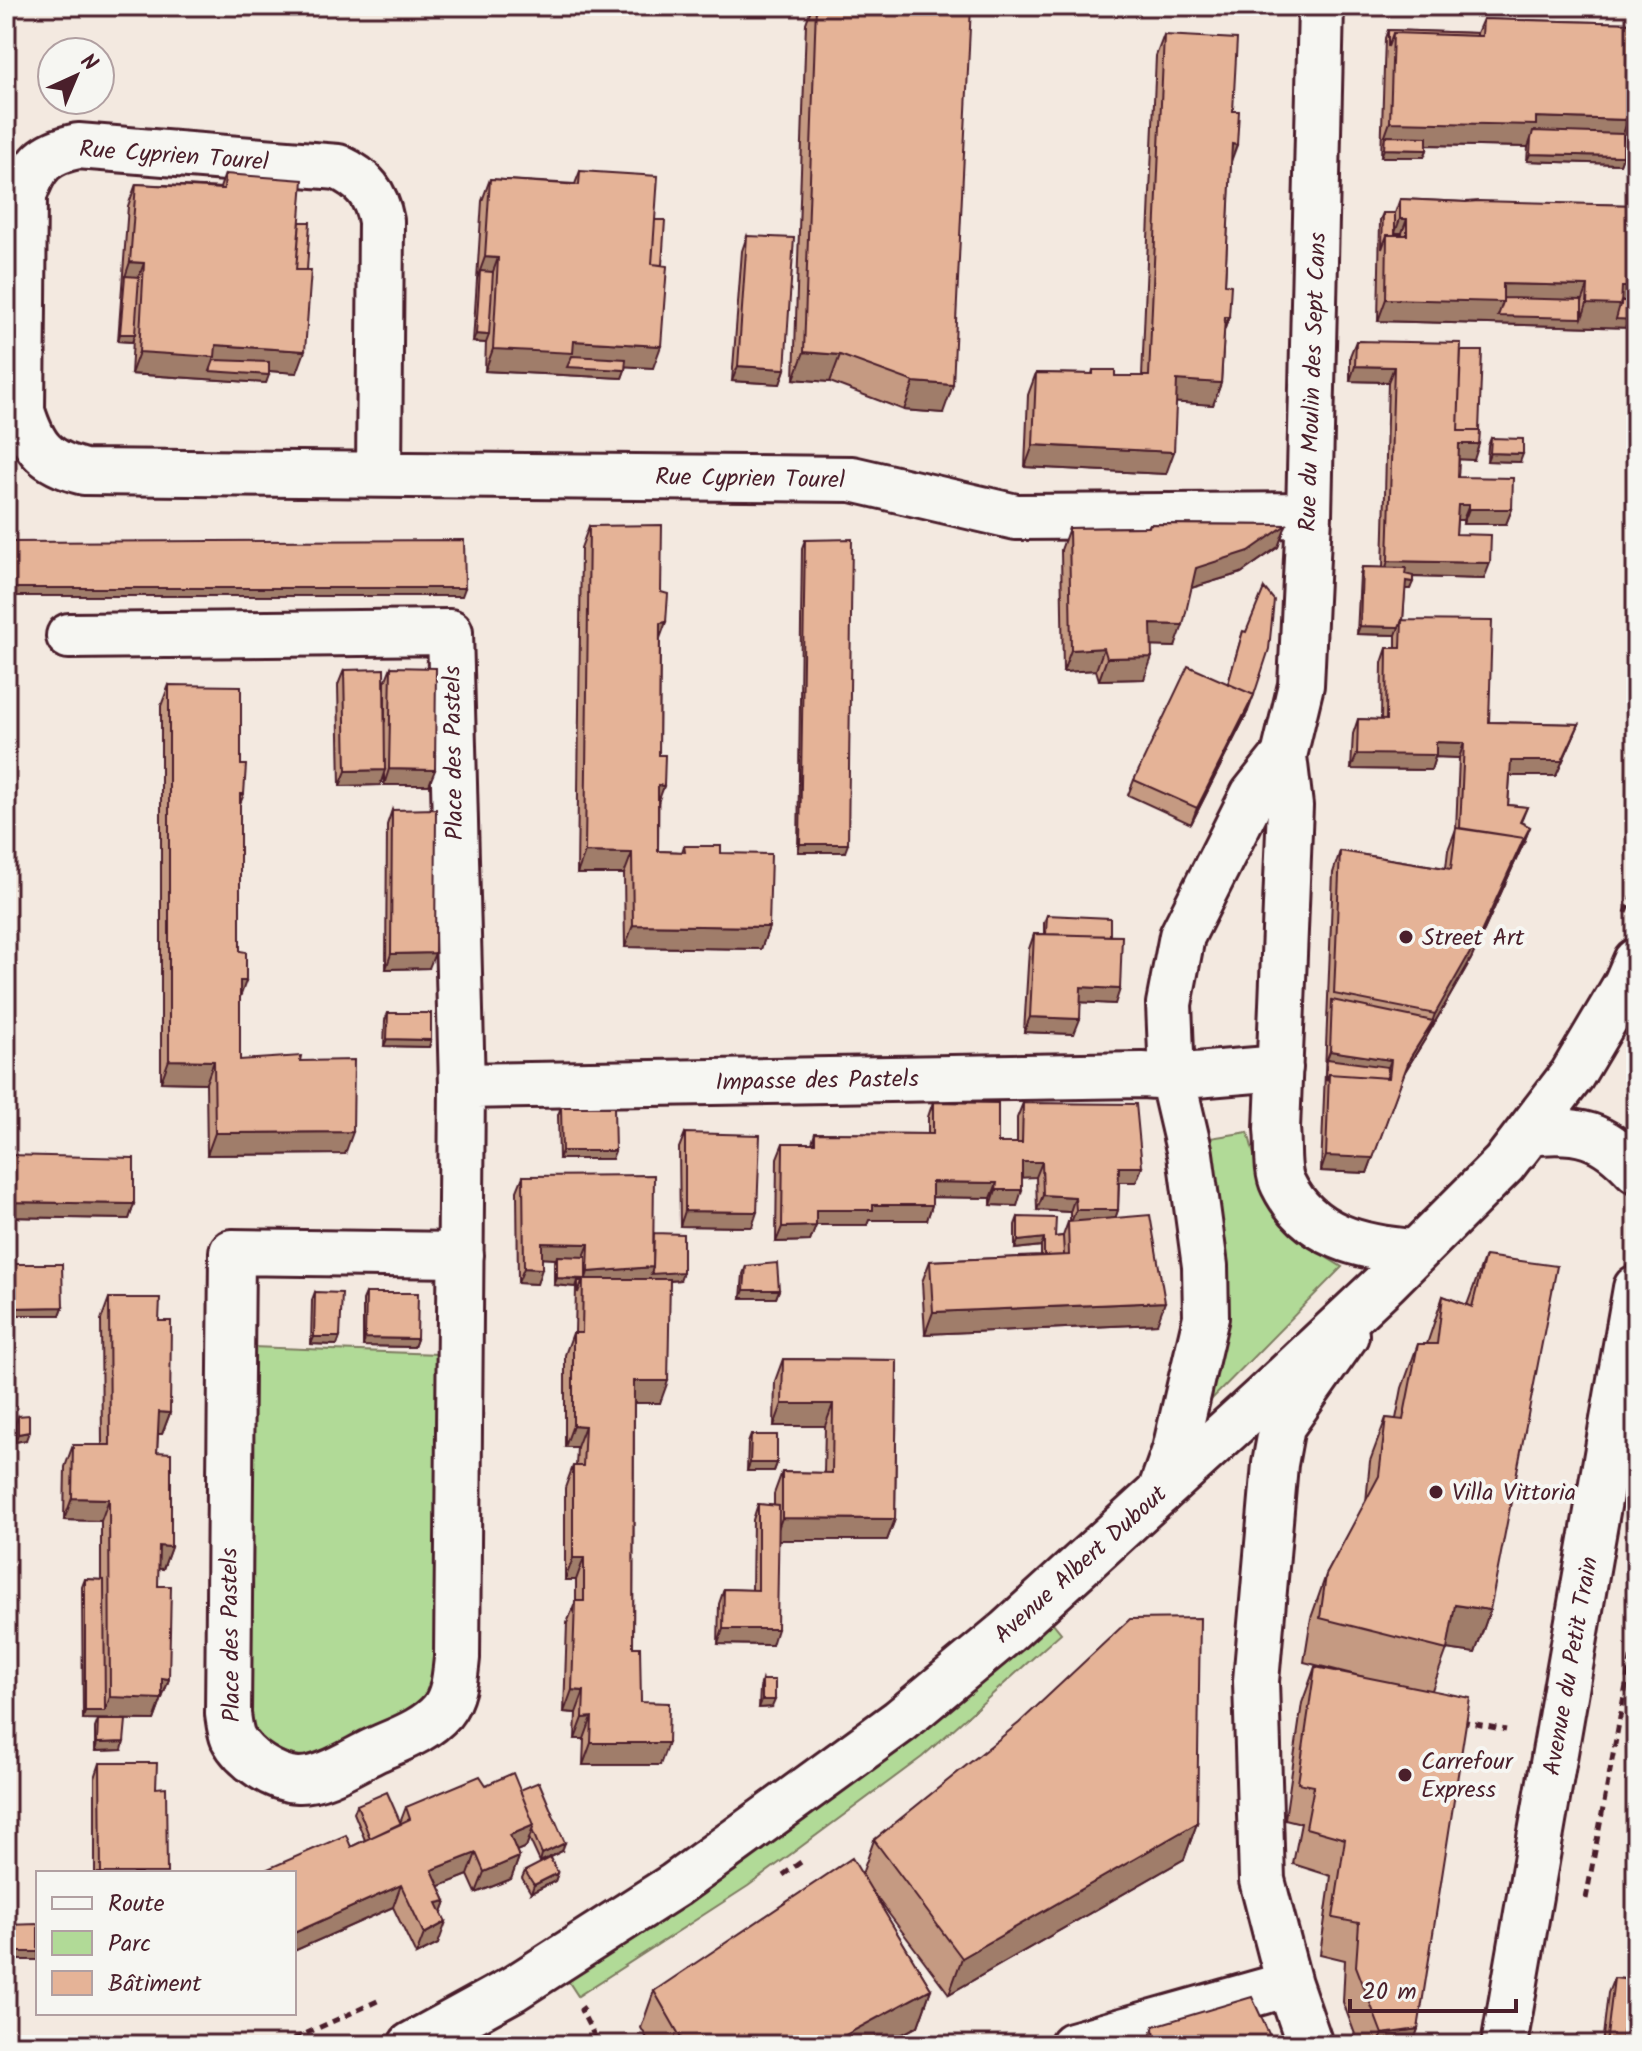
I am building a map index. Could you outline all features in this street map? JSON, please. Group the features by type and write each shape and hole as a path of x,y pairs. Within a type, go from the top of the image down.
{"street":[{"name":"Rue du Moulin des Sept Cans","path":"1321,6 1309,515 1301,685 1284,756 1290,806 1277,1129 1282,1182 1300,1208 1314,1222 1348,1242 1380,1250 1400,1267"},
{"name":"Rue Cyprien Tourel","path":"379,474 381,221 378,205 368,187 354,174 338,167 78,146 59,150 42,160 31,175 24,195 22,411 30,436 44,455 61,466 84,472 852,479 1016,517 1309,515"},
{"name":"Place des Pastels","path":"69,636 450,632 462,1086 461,1255 457,1658 454,1686 444,1708 431,1722 413,1733 321,1775 299,1780 277,1774 258,1765 242,1751 232,1736 228,1714 232,1252 461,1255"},
{"name":"Rue du Moulin des Sept Cans","path":"1160,1492 1175,1450 1206,1317 1205,1266 1192,1168 1172,1077 1169,1004 1182,936 1253,795 1284,756"},
{"name":"Avenue Albert Dubout","path":"411,2045 582,1947 675,1885 900,1721 995,1642 1400,1267 1504,1164 1572,1075 1626,984 1636,961"},
{"path":"1172,1077 1280,1068"},
{"name":"Impasse des Pastels","path":"462,1086 1172,1077"},
{"path":"1504,1164 1529,1133 1552,1131 1584,1133 1617,1148 1636,1170"},
{"path":"1310,2045 1289,1984 1262,1880 1256,1681 1275,1464 1282,1426 1299,1398 1400,1267"},
{"name":"Avenue du Petit Train","path":"1504,2045 1636,1288"},
{"path":"1072,2045 1289,1984"}],"path":[{"path":"1584,1907 1636,1632"},
{"path":"1452,1719 1558,1740"},
{"path":"281,2045 392,1994"}],"green space":[{"path":"1248,1132 1266,1201 1301,1242 1342,1267 1203,1408 1204,1139"},
{"path":"252,1347 438,1354 436,1684 422,1704 315,1756 295,1755 277,1749 262,1738 250,1721"},
{"path":"1049,1618 1061,1633 922,1757 748,1886 578,1996 563,1973 765,1848 967,1690"}],"building":[{"path":"816,6 971,6 953,385 914,382 840,355 804,352"},
{"path":"1483,19 1633,23 1636,129 1628,129 1628,120 1536,117 1536,125 1390,122 1393,33 1482,36"},
{"path":"1633,25 1636,25 1636,65 1632,64"},
{"path":"1388,30 1477,33 1477,36 1393,33 1388,47"},
{"path":"1164,35 1237,39 1233,111 1239,111 1237,145 1232,144 1225,284 1231,285 1229,317 1225,317 1221,383 1177,380 1174,452 1033,445 1036,373 1093,374 1093,370 1115,370 1115,376 1149,376"},
{"path":"1533,131 1623,134 1623,156 1530,154"},
{"path":"1385,136 1427,137 1427,150 1384,149"},
{"path":"580,171 658,176 652,264 667,266 661,346 574,341 573,353 493,349 498,258 485,257 490,179 579,185"},
{"path":"225,174 303,180 296,270 311,270 305,351 216,345 215,357 139,352 144,263 130,262 136,184 224,189"},
{"path":"1400,199 1636,205 1636,287 1622,287 1621,305 1587,304 1588,286 1503,284 1503,302 1386,299 1387,235 1407,235 1407,219 1400,219"},
{"path":"1383,213 1395,213 1395,233 1402,235 1387,235 1382,249"},
{"path":"655,220 665,220 662,265 652,264"},
{"path":"300,222 310,222 307,270 296,270"},
{"path":"747,236 794,238 785,369 738,366"},
{"path":"480,271 493,272 489,335 476,334"},
{"path":"125,276 139,277 135,334 120,334"},
{"path":"1503,298 1582,300 1582,318 1498,316"},
{"path":"1621,301 1636,301 1636,320 1616,319"},
{"path":"1356,341 1461,343 1458,431 1480,431 1479,444 1459,444 1458,477 1513,478 1512,509 1469,509 1469,505 1458,505 1456,534 1491,535 1490,563 1388,561 1394,367 1355,366"},
{"path":"1461,351 1482,351 1479,431 1458,431"},
{"path":"572,356 626,359 625,370 567,367"},
{"path":"214,360 269,362 269,375 210,371"},
{"path":"1491,438 1523,439 1523,454 1490,453"},
{"path":"1150,524 1286,525 1249,551 1196,568 1183,625 1151,624 1152,657 1107,658 1104,648 1071,650 1069,528 1149,527"},
{"path":"662,525 661,592 668,594 666,622 660,623 659,755 665,755 664,786 658,785 658,851 685,852 684,846 721,846 721,853 771,854 769,927 633,925 632,853 585,852 589,526"},
{"path":"852,539 848,844 800,844 805,540"},
{"path":"464,540 465,588 6,588 6,542"},
{"path":"1362,567 1406,568 1405,574 1413,576 1413,582 1406,581 1403,620 1399,627 1360,626"},
{"path":"1264,588 1274,600 1269,649 1254,695 1228,684 1243,631 1246,632"},
{"path":"1402,620 1492,621 1489,722 1579,724 1562,761 1511,761 1508,805 1527,807 1520,822 1530,827 1521,844 1524,838 1460,828 1464,743 1436,742 1436,755 1357,754 1358,719 1386,720 1387,648 1401,648"},
{"path":"1188,666 1254,695 1197,808 1134,780"},
{"path":"391,667 436,668 435,770 389,769"},
{"path":"384,669 385,770 346,771 344,670"},
{"path":"169,685 241,686 241,765 246,765 244,794 240,794 240,951 246,952 246,981 240,981 240,1060 301,1056 300,1061 354,1060 353,1132 215,1133 214,1061 169,1060"},
{"path":"436,809 435,953 391,954 392,810"},
{"name":"Street Art","path":"1456,828 1524,838 1479,937 1435,1014 1334,994 1340,851 1451,869"},
{"path":"1047,915 1110,918 1110,936 1046,934"},
{"path":"1034,934 1122,936 1120,989 1081,987 1080,1019 1030,1017"},
{"path":"1332,1000 1433,1021 1410,1058 1373,1158 1326,1156 1329,1074 1389,1078 1391,1060 1330,1051"},
{"path":"388,1013 431,1013 431,1040 387,1039"},
{"path":"1327,1059 1388,1067 1387,1078 1329,1074 1326,1081"},
{"path":"933,1102 998,1103 998,1143 1022,1143 1023,1103 1136,1104 1142,1167 1119,1167 1118,1210 1076,1210 1075,1197 1043,1195 1042,1162 1022,1162 1022,1190 996,1190 997,1183 932,1182 932,1205 873,1205 873,1210 816,1210 816,1226 782,1227 783,1143 815,1143 815,1133 933,1134"},
{"path":"561,1107 614,1107 615,1151 562,1151"},
{"path":"685,1133 760,1135 757,1212 685,1211"},
{"path":"7,1155 134,1158 134,1204 9,1202"},
{"path":"654,1175 653,1267 588,1272 589,1244 542,1243 542,1269 524,1268 523,1176"},
{"path":"1150,1215 1165,1302 933,1312 930,1261 1069,1255 1068,1222"},
{"path":"1018,1217 1056,1218 1055,1237 1063,1236 1064,1255 1044,1256 1044,1238 1018,1241"},
{"path":"654,1233 683,1234 683,1272 651,1274"},
{"path":"557,1256 586,1257 586,1279 557,1278"},
{"name":"Villa Vittoria","path":"1485,1256 1557,1266 1490,1610 1455,1605 1447,1650 1320,1618 1326,1575 1379,1476 1386,1418 1403,1420 1418,1344 1437,1344 1443,1296 1472,1307"},
{"path":"777,1263 779,1290 744,1290 746,1266"},
{"path":"7,1264 62,1264 63,1307 8,1308"},
{"path":"583,1279 670,1279 668,1381 634,1381 633,1647 640,1647 641,1702 669,1703 668,1743 591,1743 592,1717 583,1718 584,1691 572,1690 575,1601 584,1601 584,1558 573,1558 573,1466 583,1466 585,1426 573,1425 573,1333 582,1333"},
{"path":"315,1292 342,1293 340,1337 314,1337"},
{"path":"366,1293 418,1293 417,1339 365,1338"},
{"path":"109,1298 160,1298 159,1321 171,1321 170,1413 159,1412 157,1452 171,1453 171,1547 159,1546 158,1586 171,1586 169,1679 162,1678 162,1699 110,1697 109,1499 72,1498 73,1445 110,1445"},
{"path":"783,1359 897,1360 895,1519 782,1518 782,1472 832,1473 833,1404 782,1404"},
{"path":"29,1415 29,1432 18,1434 18,1416"},
{"path":"751,1435 777,1435 777,1463 750,1463"},
{"path":"758,1504 779,1506 777,1629 723,1629 724,1589 758,1590"},
{"path":"85,1579 104,1580 105,1711 85,1711"},
{"path":"1200,1618 1197,1823 962,1958 874,1840 1019,1723 1130,1619"},
{"path":"1315,1667 1470,1698 1418,2029 1382,2034 1356,1966 1359,1923 1333,1918 1345,1839 1306,1828 1314,1786 1298,1783"},
{"path":"762,1680 775,1680 775,1700 762,1700"},
{"path":"98,1720 126,1720 124,1742 97,1743"},
{"path":"100,1763 157,1763 156,1788 166,1787 167,1871 101,1871"},
{"path":"513,1773 534,1825 510,1835 519,1857 484,1872 476,1853 432,1870 446,1901 437,1903 446,1922 424,1934 401,1885 296,1932 296,1871 263,1871 346,1835 351,1847 410,1819 406,1807 480,1776 486,1785"},
{"path":"539,1782 565,1843 542,1854 520,1790"},
{"path":"387,1792 401,1824 370,1838 357,1805"},
{"path":"550,1858 558,1873 534,1885 525,1871"},
{"path":"852,1858 931,1989 842,2037 811,2045 685,2045 654,1991"},
{"path":"36,1924 36,1952 6,1952 6,1925"},
{"path":"1634,1960 1636,1991 1631,1990 1626,2002 1621,2045 1606,2045 1614,1978 1631,1980"},
{"path":"1631,1990 1636,1991 1636,2045 1624,2042"},
{"path":"1252,1997 1274,2045 1155,2045 1154,2026"}],"place":[{"name":"Street Art","path":"1406,937"},
{"name":"Villa Vittoria","path":"1436,1492"},
{"name":"Carrefour Express","path":"1405,1775"}]}
